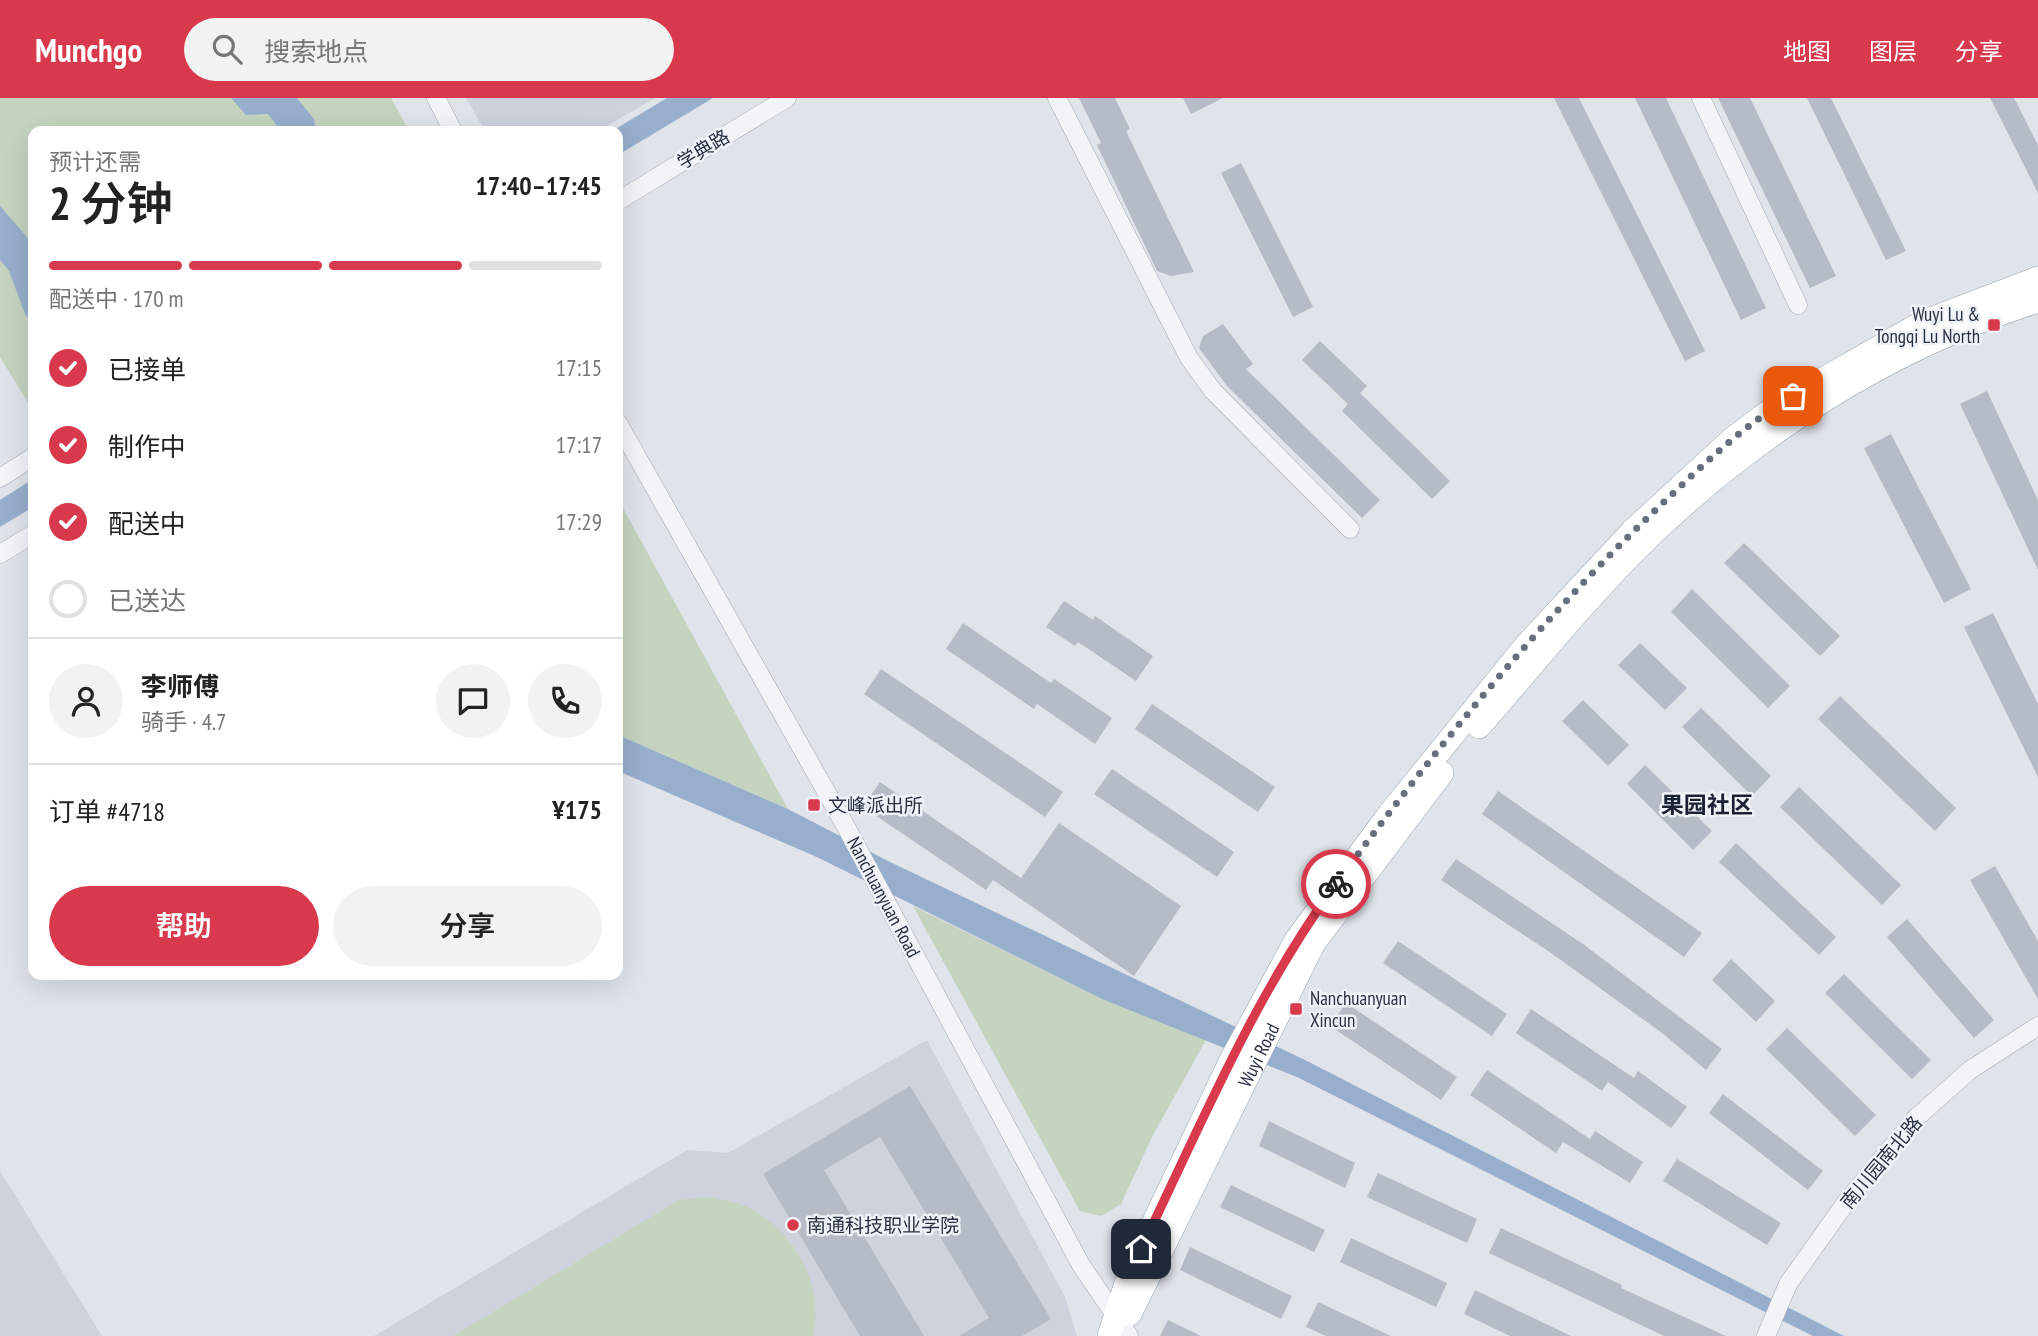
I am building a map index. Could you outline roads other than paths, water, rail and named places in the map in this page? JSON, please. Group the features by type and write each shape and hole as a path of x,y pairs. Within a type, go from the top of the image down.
{"main road":[{"name":"Wuyi Road","path":"1119,1330 1129,1274 1257,1031 1296,940 1389,814 1526,645 1632,531 1732,439 1776,406 1923,321 2038,278"},
{"name":"Wuyi Road","path":"1257,1031 1314,943 1468,740 1637,549 1721,474 1833,393 1925,342 2038,301"}],"street":[{"path":"436,98 450,126"},
{"name":"学典路","path":"623,198 787,98"},
{"path":"1056,98 1189,358 1213,391 1350,529"},
{"path":"1701,98 1798,305"},
{"name":"Nanchuanyuan Road","path":"623,432 845,825 1081,1265 1119,1330"},
{"path":"0,478 28,460"},
{"path":"0,554 28,537"},
{"name":"南川园南北路","path":"1766,1336 1787,1284 1847,1201 1916,1118 1970,1070 2038,1026"}],"water":[{"path":"231,98 297,98 314,119 315,126 277,126 268,114 246,115"},
{"path":"667,98 713,98 623,152 623,126 620,126"},
{"path":"0,206 28,238 28,318 9,271 0,260"},
{"path":"28,482 28,510 0,527 0,500"},
{"path":"623,737 788,809 890,862 1305,1060 1844,1336 1813,1336 1297,1077 1102,999 819,858 623,773"}],"place":[{"name":"Wuyi Lu & Tongqi Lu North","path":"1994,325"},
{"name":"文峰派出所","path":"814,805"},
{"name":"Nanchuanyuan Xincun","path":"1296,1009"},
{"name":"南通科技职业学院","path":"793,1225"}],"district":[{"name":"果园社区","path":"1707,805"}]}
